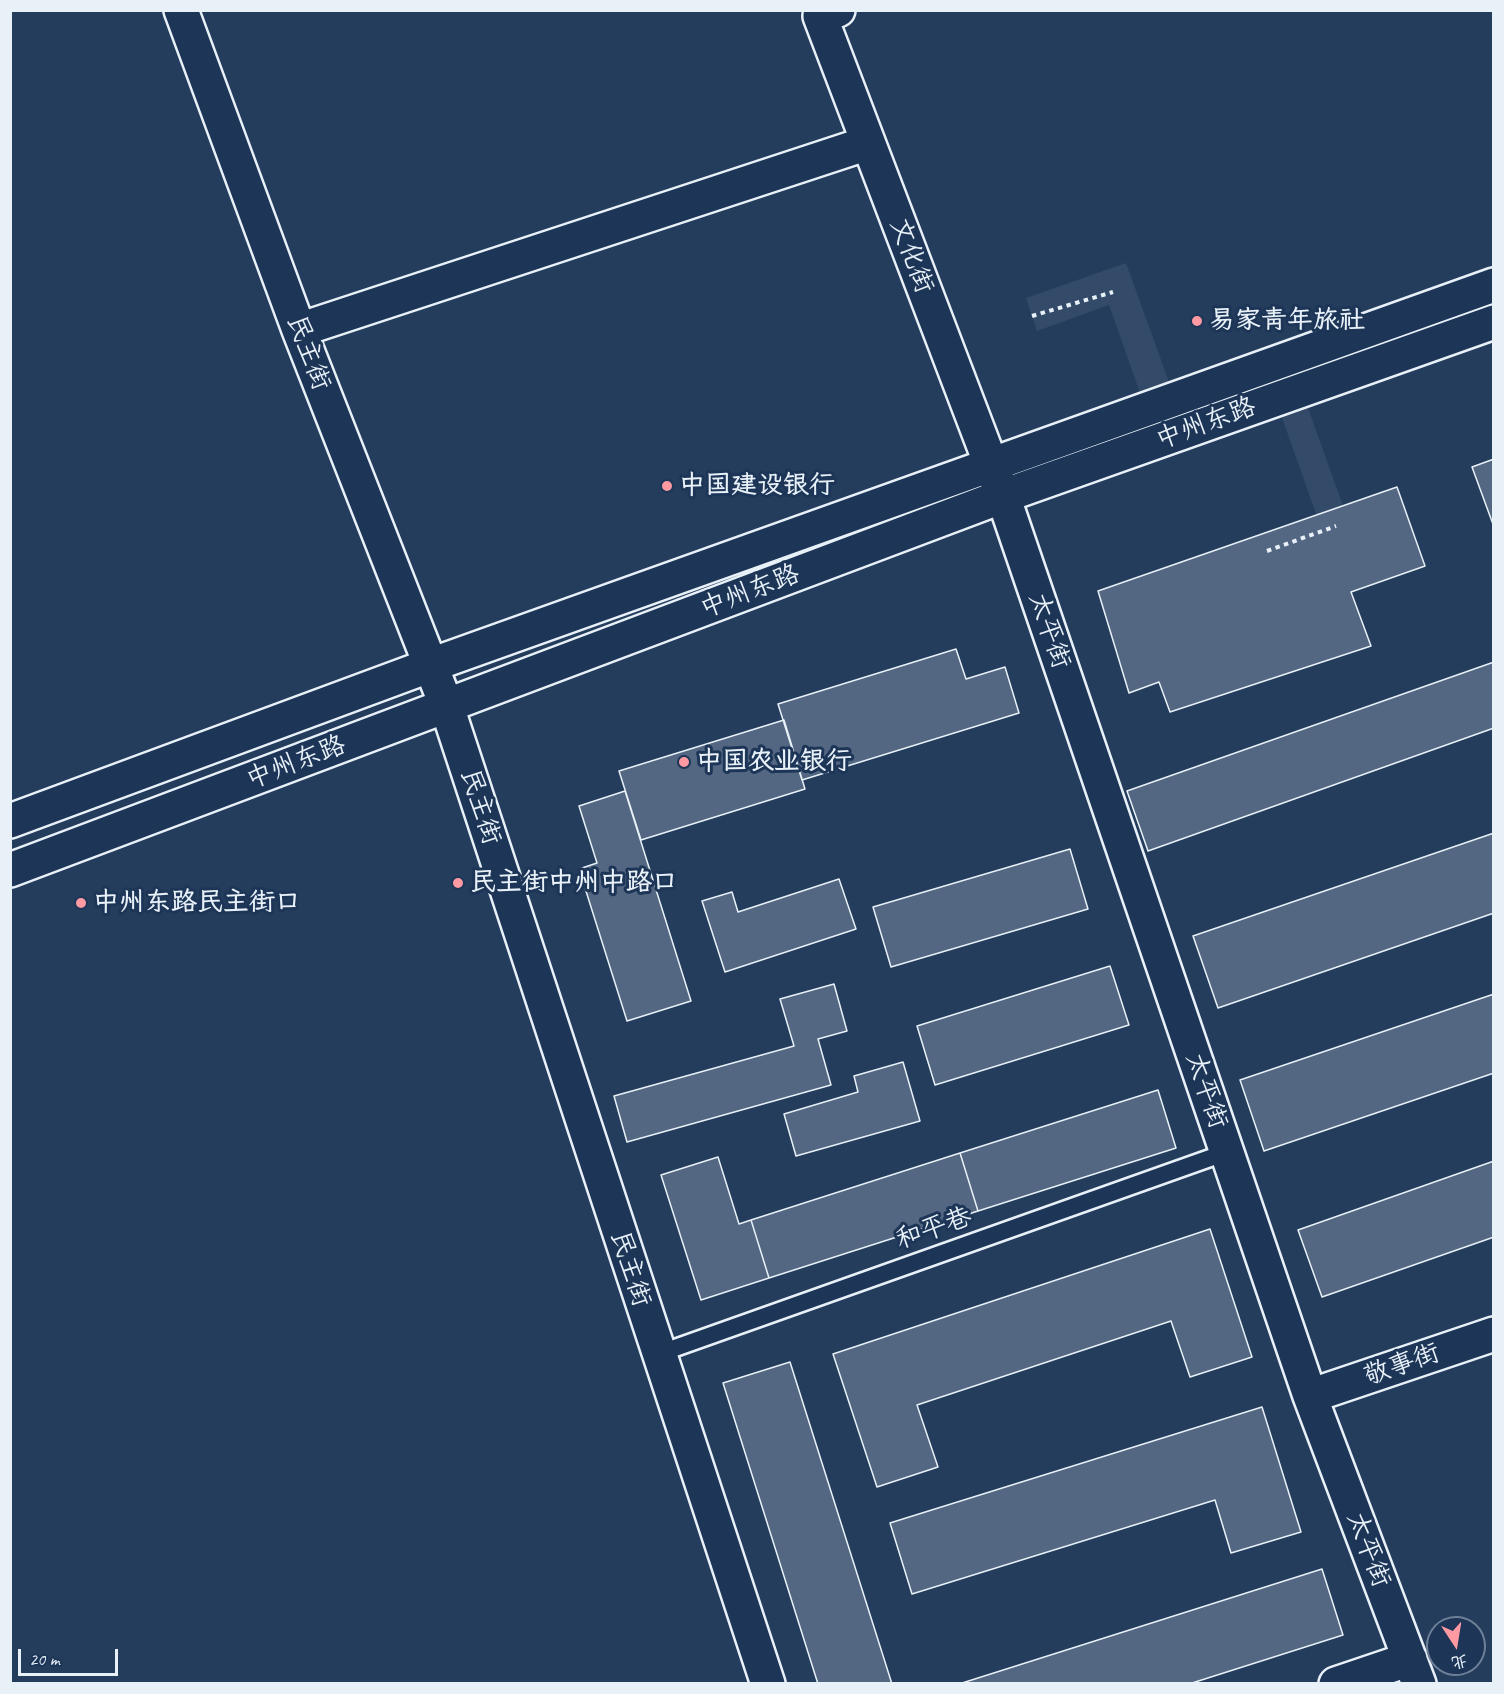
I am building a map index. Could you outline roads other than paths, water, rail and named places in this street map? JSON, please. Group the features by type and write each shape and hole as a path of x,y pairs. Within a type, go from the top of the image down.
{"street":[{"name":"民主街","path":"181,10 298,330 447,707 768,1683"},
{"name":"文化街","path":"829,13 868,143 1003,496"},
{"path":"298,330 868,143"},
{"name":"中州东路","path":"10,821 431,665 1494,285"},
{"name":"中州东路","path":"10,870 1003,496 1494,322"},
{"name":"太平街","path":"1003,496 1311,1396 1414,1671"},
{"name":"敬事街","path":"1311,1396 1494,1334"},
{"path":"1336,1683 1414,1671"}],"lane":[{"name":"和平巷","path":"658,1353 1227,1152"}],"place":[{"name":"易家青年旅社","path":"1197,321"},
{"name":"中国建设银行","path":"667,486"},
{"name":"中国农业银行","path":"684,762"},
{"name":"民主街中州中路口","path":"458,883"},
{"name":"中州东路民主街口","path":"81,903"}]}
